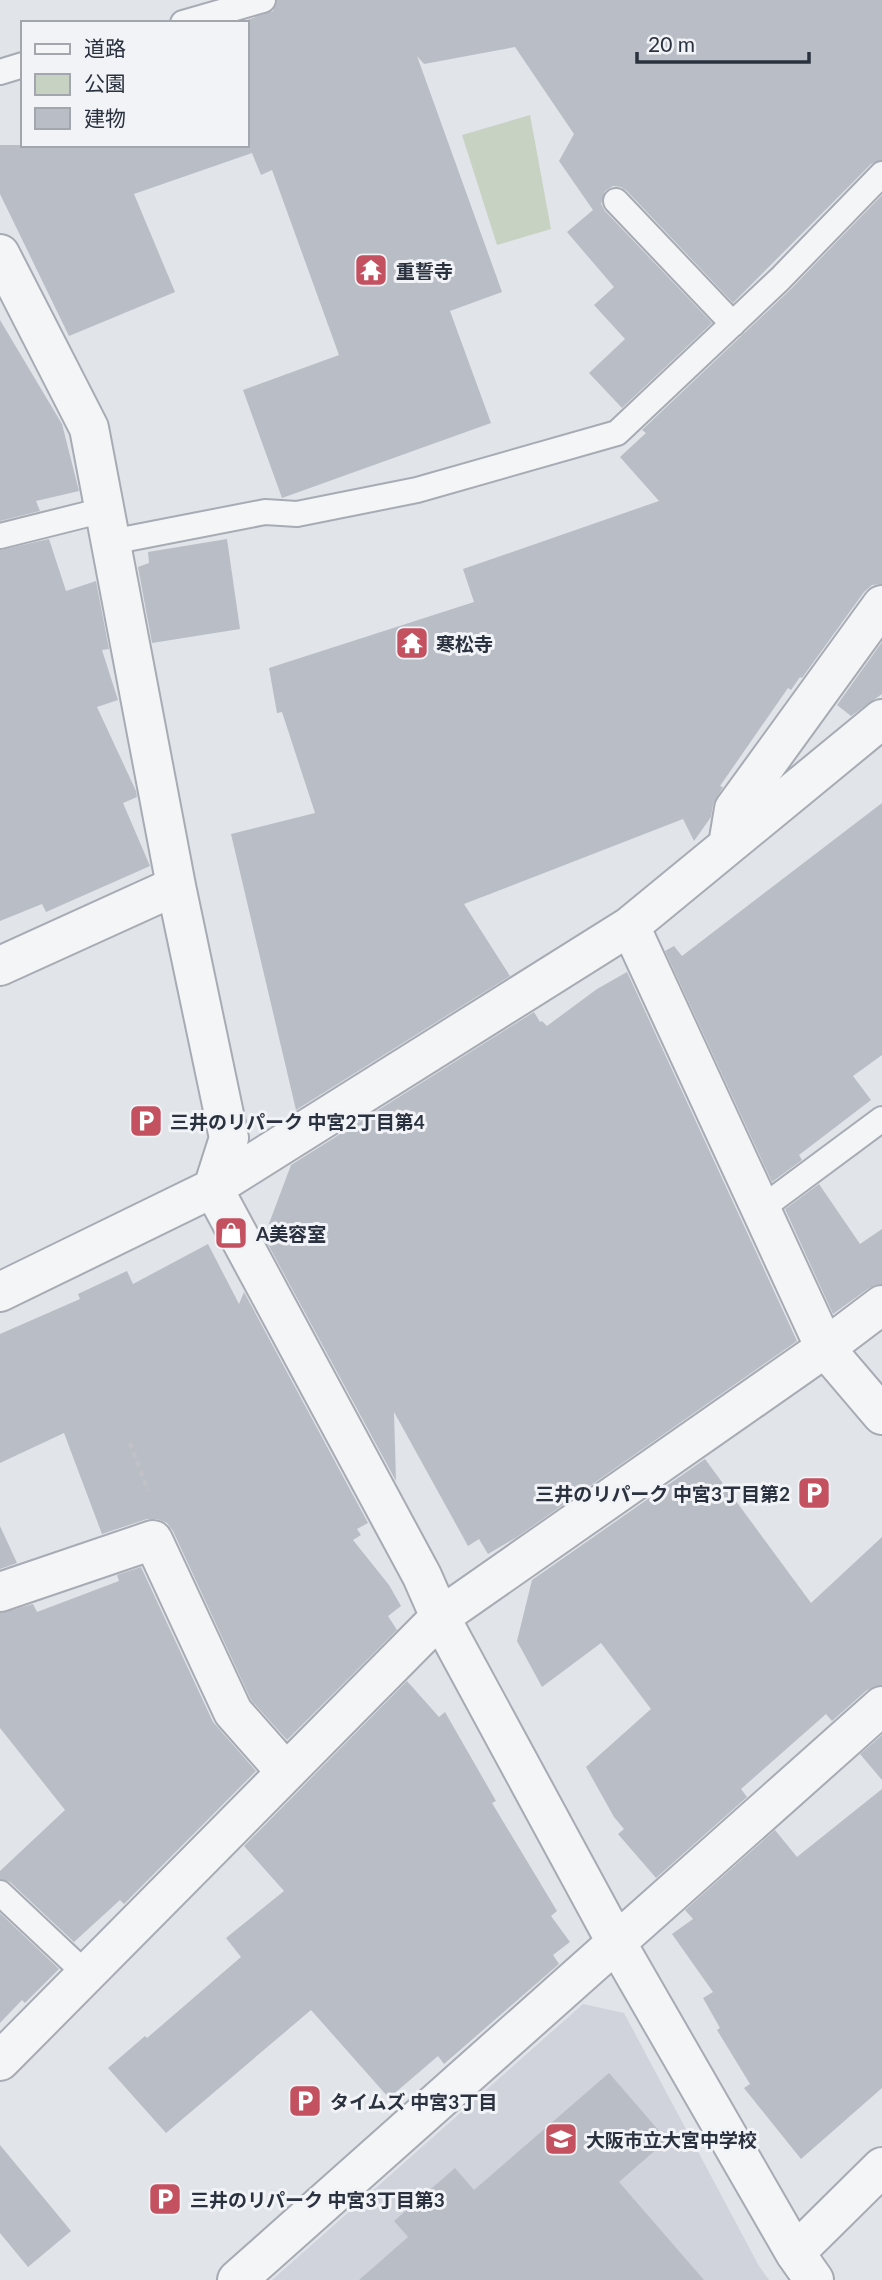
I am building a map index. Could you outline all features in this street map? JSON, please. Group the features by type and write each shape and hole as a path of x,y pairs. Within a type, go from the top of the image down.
{"street":[{"path":"0,254 89,428 176,886 229,1138 214,1188 422,1576 440,1617 617,1942 804,2266 882,2167"},
{"path":"728,845 734,808 882,605"},
{"path":"0,1292 214,1188 630,926 882,719"},
{"path":"0,966 176,886"},
{"path":"630,926 825,1348 882,1415"},
{"path":"0,2060 440,1617 825,1348 882,1305"},
{"path":"0,1592 153,1540 233,1712 286,1772"},
{"path":"237,2280 882,1706"}],"lane":[{"path":"190,21 263,0"},
{"path":"0,72 21,66"},
{"path":"0,536 265,512 297,514 417,490 617,433 780,279 882,174"},
{"path":"615,201 733,324"},
{"path":"762,1208 882,1119"},
{"path":"0,1893 86,1974"}],"shaded area":[{"name":"大阪市立大宮中学校","path":"583,2004 624,2013 759,2266 769,2280 272,2280"}],"green space":[{"path":"530,115 551,229 497,245 462,135"}],"building":[{"path":"277,0 882,0 882,160 871,164 733,303 627,191 613,186 605,191 601,204 605,211 712,323 622,408 589,373 625,339 594,305 614,287 567,232 593,210 559,161 574,134 515,47 424,64 417,56 502,292 450,311 491,423 282,498 243,390 339,355 272,170 261,175 252,153 134,194 175,292 69,336 0,194 0,145 248,147 247,20 273,11"},
{"path":"882,195 882,584 872,585 864,592 802,678 800,677 791,690 788,688 720,786 723,787 713,805 711,817 694,841 683,819 464,904 510,976 296,1110 231,834 315,813 282,712 277,713 269,668 474,602 463,569 659,501 620,457 646,433 642,430 790,290"},
{"path":"0,320 62,424 79,491 36,501 40,511 0,521"},
{"path":"49,539 66,591 96,581 109,649 102,650 118,700 97,707 136,791 137,797 123,803 150,866 46,912 42,904 0,921 0,550"},
{"path":"227,539 240,629 152,643 138,567 149,563 148,552"},
{"path":"882,642 882,694 851,716 837,705"},
{"path":"882,803 882,1055 853,1076 871,1100 799,1155 802,1160 772,1182 665,951 674,946 682,956"},
{"path":"627,972 797,1341 517,1537 488,1554 479,1539 468,1546 394,1412 396,1481 264,1237 291,1165 534,1012 540,1022 547,1026 597,989"},
{"path":"819,1184 860,1244 882,1229 882,1284 869,1288 833,1314 785,1209"},
{"path":"208,1244 239,1304 244,1292 368,1523 357,1529 361,1535 353,1540 389,1585 401,1606 388,1616 397,1630 287,1740 251,1700 167,1523 147,1519 102,1534 64,1433 0,1463 0,1334 80,1299 78,1294 127,1271 133,1284"},
{"path":"705,1459 811,1603 882,1537 882,1685 867,1690 832,1721 826,1714 741,1789 747,1797 656,1878 618,1834 624,1829 614,1817 586,1767 651,1709 601,1643 542,1687 517,1641 532,1580"},
{"path":"0,1526 17,1563 0,1569"},
{"path":"141,1567 213,1722 256,1771 124,1904 120,1900 74,1942 10,1882 0,1879 0,1871 65,1810 0,1728 0,1613 33,1604 37,1612 119,1581 117,1575"},
{"path":"407,1681 439,1717 445,1712 496,1801 492,1803 557,1911 551,1916 570,1942 553,1955 559,1964 444,2064 438,2056 389,2098 311,2010 166,2133 108,2068 241,1957 226,1938 284,1891 244,1846"},
{"path":"882,1735 882,1780 860,1754"},
{"path":"882,1789 882,2088 801,2159 744,2088 750,2084 717,2030 720,2028 703,1998 713,1992 672,1934 693,1919 685,1910 775,1830 797,1857"},
{"path":"0,1913 59,1969 25,2003 22,2000 0,2023"},
{"path":"609,2073 667,2140 619,2182 704,2280 359,2280 408,2237 394,2221 455,2168 474,2190"},
{"path":"0,2145 71,2231 28,2267 0,2233"}],"place":[{"name":"重誓寺","path":"371,270"},
{"name":"寒松寺","path":"412,643"},
{"name":"三井のリパーク 中宮2丁目第4","path":"146,1121"},
{"name":"A美容室","path":"231,1233"},
{"name":"三井のリパーク 中宮3丁目第2","path":"814,1493"},
{"name":"タイムズ 中宮3丁目","path":"305,2101"},
{"name":"大阪市立大宮中学校","path":"561,2139"},
{"name":"三井のリパーク 中宮3丁目第3","path":"165,2199"}]}
